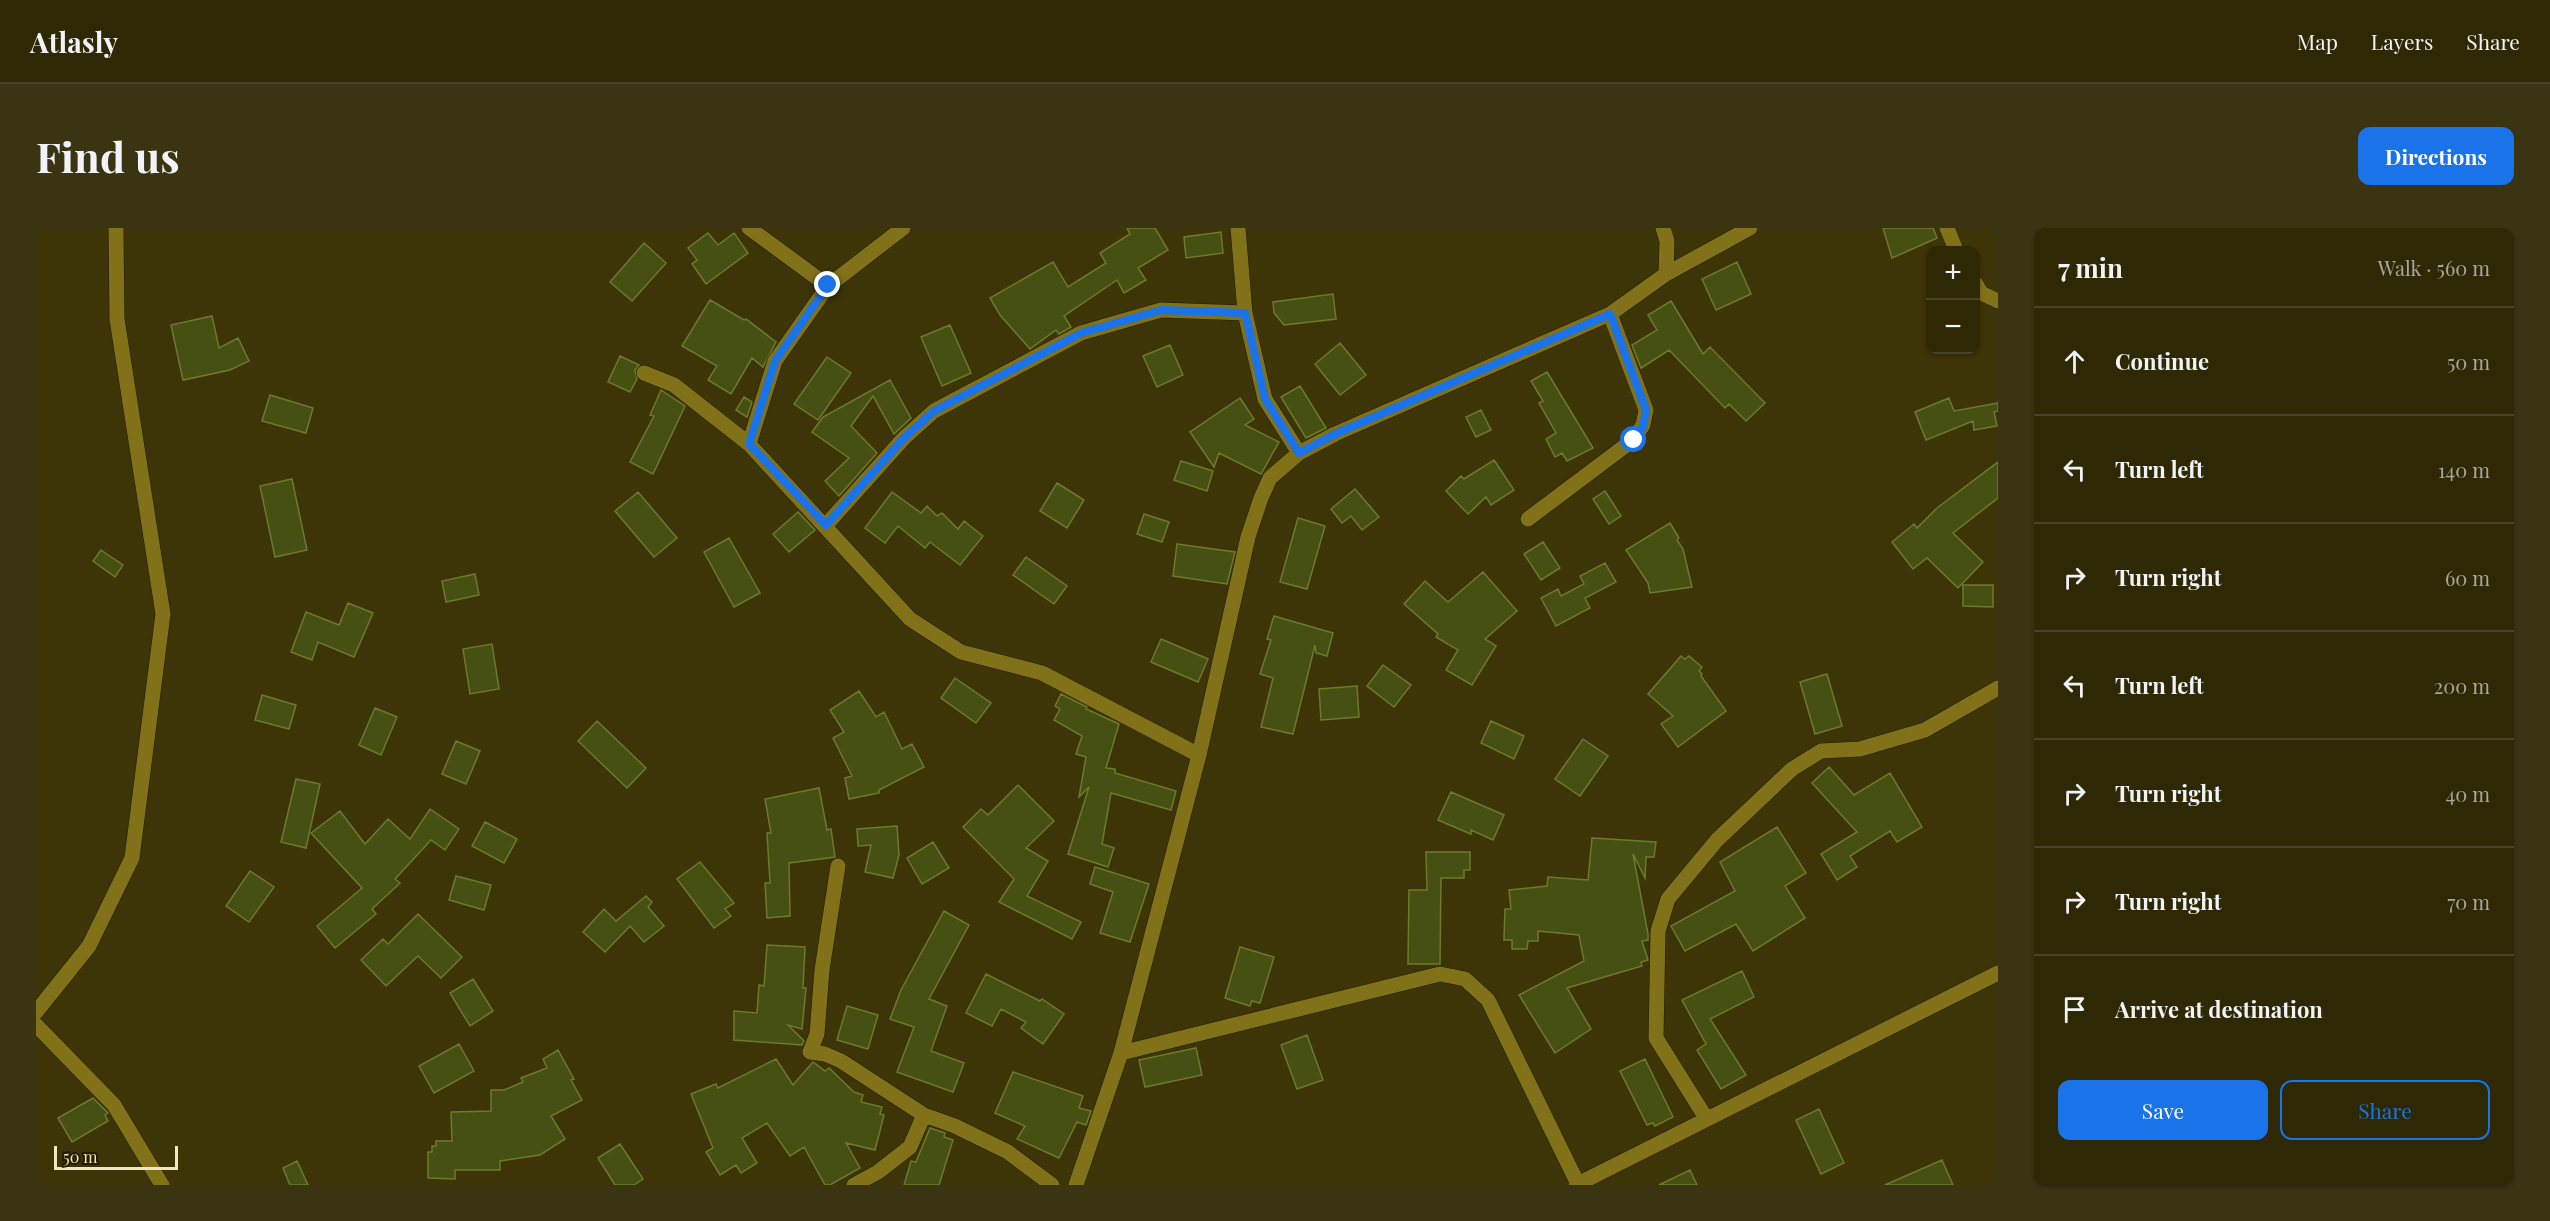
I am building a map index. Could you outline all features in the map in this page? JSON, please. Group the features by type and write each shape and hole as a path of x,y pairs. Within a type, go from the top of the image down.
{"street":[{"path":"36,1012 89,946 132,858 163,614 117,319 116,228"},
{"path":"749,228 828,285"},
{"path":"749,444 775,361 828,285 903,228"},
{"path":"1238,228 1245,313 1265,399 1299,453"},
{"path":"1663,228 1667,241 1666,274"},
{"path":"1076,1185 1121,1053 1199,755 1248,537 1270,478 1299,453 1335,434 1610,314 1666,274 1750,228"},
{"path":"1947,228 1954,246"},
{"path":"1980,291 1998,301"},
{"path":"826,525 904,438 934,411 1081,333 1161,310 1245,313"},
{"path":"1528,519 1634,440 1643,426 1646,410 1610,314"},
{"path":"644,373 674,385 749,444 826,525 910,619 961,652 1042,673 1199,755"},
{"path":"1706,1118 1656,1038 1658,931 1668,899 1717,840 1792,769 1821,751 1860,749 1926,730 1998,688"},
{"path":"838,866 822,970 817,1034 810,1052 825,1054 841,1061 924,1115 955,1126 1008,1152 1052,1185"},
{"path":"1121,1053 1440,974 1465,979 1488,1000 1577,1184 1998,973"},
{"path":"36,1025 114,1105 162,1185"},
{"path":"854,1185 878,1172 909,1147 924,1115"}],"building":[{"path":"1127,228 1155,228 1168,250 1138,268 1146,280 1124,293 1117,280 1064,316 1071,327 1059,334 1056,330 1030,349 1000,315 990,298 1053,262 1068,287 1106,263 1100,253 1130,234"},
{"path":"1883,228 1933,228 1937,238 1892,258"},
{"path":"1221,232 1223,253 1186,258 1184,237"},
{"path":"708,233 718,245 734,233 748,253 706,284 692,264 697,260 688,248"},
{"path":"644,243 666,263 632,301 610,282"},
{"path":"1737,262 1751,294 1716,310 1702,279"},
{"path":"1333,294 1336,319 1284,325 1274,313 1273,302"},
{"path":"710,300 744,320 746,319 776,342 763,367 752,358 731,394 708,380 717,366 682,346"},
{"path":"1671,301 1703,354 1710,347 1765,403 1746,421 1729,404 1725,408 1669,350 1641,368 1632,345 1657,330 1648,315"},
{"path":"212,316 219,348 238,338 249,361 230,370 183,380 171,325"},
{"path":"950,325 971,373 942,386 921,337"},
{"path":"1340,343 1366,375 1340,395 1315,364"},
{"path":"1170,345 1183,375 1157,387 1143,356"},
{"path":"620,356 639,365 635,370 637,379 630,392 608,382"},
{"path":"827,357 851,373 818,420 794,404"},
{"path":"1547,372 1593,448 1567,461 1562,453 1555,457 1546,439 1556,433 1539,403 1543,401 1531,381"},
{"path":"890,380 911,418 894,434 873,396 851,426 877,453 839,496 825,481 849,458 812,432 823,417"},
{"path":"1300,386 1326,428 1306,438 1281,397"},
{"path":"661,390 685,406 653,474 630,462 654,416 650,415"},
{"path":"270,395 313,408 306,433 262,421"},
{"path":"744,397 752,402 747,417 736,410"},
{"path":"1240,398 1254,419 1245,425 1279,442 1261,474 1219,453 1214,467 1190,432"},
{"path":"1949,398 1954,411 1998,403 1998,411 1994,412 1997,426 1974,430 1973,421 1926,440 1915,412"},
{"path":"1481,410 1491,430 1476,437 1466,417"},
{"path":"1494,460 1514,490 1491,505 1486,497 1468,514 1446,491 1461,476 1464,479"},
{"path":"1181,461 1213,471 1207,491 1174,480"},
{"path":"1998,462 1998,498 1953,533 1983,562 1958,588 1927,558 1913,569 1892,542 1914,524 1917,528 1937,508"},
{"path":"292,479 307,550 275,557 260,486"},
{"path":"1057,483 1084,500 1067,528 1040,511"},
{"path":"1355,489 1379,517 1362,530 1351,516 1342,523 1331,509"},
{"path":"1605,491 1621,516 1609,524 1593,499"},
{"path":"638,492 677,538 654,557 615,511"},
{"path":"892,492 921,513 927,506 937,516 942,513 958,529 964,521 983,536 960,565 930,542 925,548 898,526 885,543 865,528"},
{"path":"798,512 815,530 789,552 773,534"},
{"path":"1144,514 1169,522 1162,542 1137,534"},
{"path":"1298,518 1325,526 1307,589 1280,582"},
{"path":"1670,523 1683,549 1692,587 1650,593 1648,583 1626,550"},
{"path":"729,538 760,593 734,607 704,552"},
{"path":"1543,542 1560,568 1541,580 1524,554"},
{"path":"1177,544 1235,552 1227,584 1173,576"},
{"path":"101,550 123,565 115,577 93,561"},
{"path":"1026,557 1067,586 1054,604 1013,575"},
{"path":"1605,563 1616,582 1585,598 1590,608 1556,626 1541,598 1558,589 1561,596 1584,584 1580,576"},
{"path":"1483,572 1517,611 1485,639 1496,646 1472,685 1446,670 1458,650 1436,637 1438,634 1404,604 1425,581 1448,602"},
{"path":"475,574 479,595 446,602 442,581"},
{"path":"1963,585 1993,585 1993,607 1963,606"},
{"path":"348,603 373,613 354,657 318,642 312,660 291,652 306,612 339,625"},
{"path":"1274,616 1333,633 1327,656 1316,653 1315,645 1293,734 1261,727 1273,678 1260,674 1271,640 1267,639"},
{"path":"1161,639 1208,659 1198,682 1151,662"},
{"path":"492,644 499,689 470,694 463,649"},
{"path":"1681,656 1685,659 1689,656 1702,667 1699,671 1701,676 1726,711 1678,747 1661,724 1673,716 1648,694"},
{"path":"1383,665 1411,685 1394,707 1367,686"},
{"path":"1827,674 1842,726 1815,734 1800,682"},
{"path":"955,678 991,703 976,723 941,698"},
{"path":"1357,686 1359,717 1321,720 1319,689"},
{"path":"859,691 876,717 884,712 902,749 912,744 924,767 879,790 879,793 849,799 845,778 852,776 833,738 844,732 830,710"},
{"path":"1061,694 1087,707 1086,709 1119,724 1106,768 1115,769 1115,773 1176,791 1171,810 1111,793 1102,844 1114,848 1108,867 1068,854 1089,787 1079,797 1086,757 1076,754 1082,736 1054,720 1060,709 1055,706"},
{"path":"262,695 296,705 289,729 255,720"},
{"path":"375,708 397,717 381,755 359,745"},
{"path":"597,721 646,768 627,788 578,741"},
{"path":"1491,721 1524,736 1514,759 1481,743"},
{"path":"1583,739 1608,756 1580,796 1555,779"},
{"path":"456,741 480,751 466,784 442,774"},
{"path":"1829,767 1854,795 1890,773 1922,827 1897,842 1890,831 1850,856 1857,867 1837,880 1821,854 1857,832 1812,783"},
{"path":"296,779 320,784 306,848 281,842"},
{"path":"1018,785 1054,821 1026,848 1048,861 1027,896 1081,922 1072,939 999,902 1014,879 963,827 981,809 988,815"},
{"path":"819,788 827,830 831,829 835,857 789,863 790,916 767,918 765,883 770,883 767,833 771,833 765,799"},
{"path":"1451,792 1504,815 1493,840 1471,830 1471,834 1438,820"},
{"path":"430,809 459,829 445,850 431,840 395,879 400,883 372,909 376,914 335,948 317,926 362,888 311,833 340,811 365,844 388,819 410,839"},
{"path":"485,822 517,839 504,863 472,846"},
{"path":"897,826 899,855 893,878 865,872 871,845 858,846 857,829"},
{"path":"1777,827 1806,873 1785,886 1805,918 1753,951 1736,924 1685,951 1671,926 1735,891 1720,862"},
{"path":"1592,838 1656,842 1654,857 1646,857 1645,878 1633,854 1648,934 1648,940 1642,941 1648,960 1641,962 1642,966 1567,988 1591,1029 1555,1053 1519,995 1584,961 1579,935 1538,931 1538,941 1528,941 1527,949 1512,949 1512,940 1504,940 1505,909 1511,909 1509,890 1547,886 1548,877 1588,880"},
{"path":"933,842 949,868 922,884 907,858"},
{"path":"1426,852 1470,852 1470,870 1464,870 1464,878 1441,878 1440,964 1408,964 1409,890 1427,890"},
{"path":"700,862 734,903 725,909 731,916 714,928 677,879"},
{"path":"1095,867 1149,884 1130,942 1100,933 1113,892 1090,884"},
{"path":"250,871 274,887 249,922 226,906"},
{"path":"456,876 491,885 484,910 449,900"},
{"path":"646,896 652,902 648,907 664,926 644,942 630,926 605,952 583,932 604,909 616,921"},
{"path":"944,911 969,925 929,999 947,1006 931,1051 964,1063 953,1092 897,1072 914,1027 890,1019 901,990"},
{"path":"418,914 462,957 441,978 418,956 386,986 361,960 383,939 388,944"},
{"path":"767,945 805,947 803,988 806,988 802,1029 788,1025 804,1041 802,1045 734,1040 734,1011 757,1013 759,985 764,986"},
{"path":"1240,947 1274,957 1260,1003 1252,1001 1250,1006 1225,998"},
{"path":"1742,971 1754,997 1710,1019 1746,1075 1721,1089 1697,1050 1706,1044 1682,1000"},
{"path":"986,974 1040,1001 1042,999 1064,1014 1043,1044 1021,1028 1026,1022 1001,1009 992,1026 966,1013"},
{"path":"473,979 493,1011 470,1026 450,993"},
{"path":"847,1006 878,1015 868,1049 837,1040"},
{"path":"1307,1035 1323,1080 1297,1089 1281,1045"},
{"path":"459,1044 474,1071 434,1093 419,1066"},
{"path":"1196,1048 1202,1075 1145,1087 1139,1060"},
{"path":"558,1050 574,1079 571,1080 582,1100 551,1116 565,1139 540,1155 500,1161 500,1170 455,1170 455,1179 428,1178 428,1152 432,1152 432,1146 436,1146 436,1141 452,1141 451,1112 491,1111 491,1090 504,1090 523,1082 521,1078 547,1068 543,1059"},
{"path":"776,1059 793,1085 813,1062 825,1071 829,1068 854,1092 863,1095 861,1102 882,1107 880,1114 884,1115 875,1150 846,1143 860,1168 830,1185 825,1185 804,1147 790,1156 767,1123 742,1138 757,1163 741,1173 736,1165 720,1175 706,1152 713,1148 691,1094 716,1084 718,1088"},
{"path":"1645,1059 1673,1117 1655,1126 1653,1123 1647,1125 1620,1071"},
{"path":"1013,1072 1083,1096 1079,1108 1091,1111 1086,1125 1077,1122 1059,1158 1017,1139 1025,1126 995,1113"},
{"path":"93,1098 108,1113 105,1115 108,1121 72,1142 58,1118"},
{"path":"1819,1109 1844,1163 1821,1174 1796,1120"},
{"path":"930,1128 945,1133 944,1137 953,1140 939,1185 904,1185 911,1161 916,1162"},
{"path":"620,1144 643,1179 634,1185 615,1185 598,1158"},
{"path":"1942,1160 1953,1185 1885,1185"},
{"path":"297,1161 308,1185 290,1185 283,1168"},
{"path":"1690,1170 1697,1185 1659,1185"}],"route":[{"path":"828,285 775,361 749,444 826,525 904,438 934,411 1081,333 1161,310 1245,313 1265,399 1299,453 1335,434 1610,314 1646,410 1643,426 1634,440"}]}
